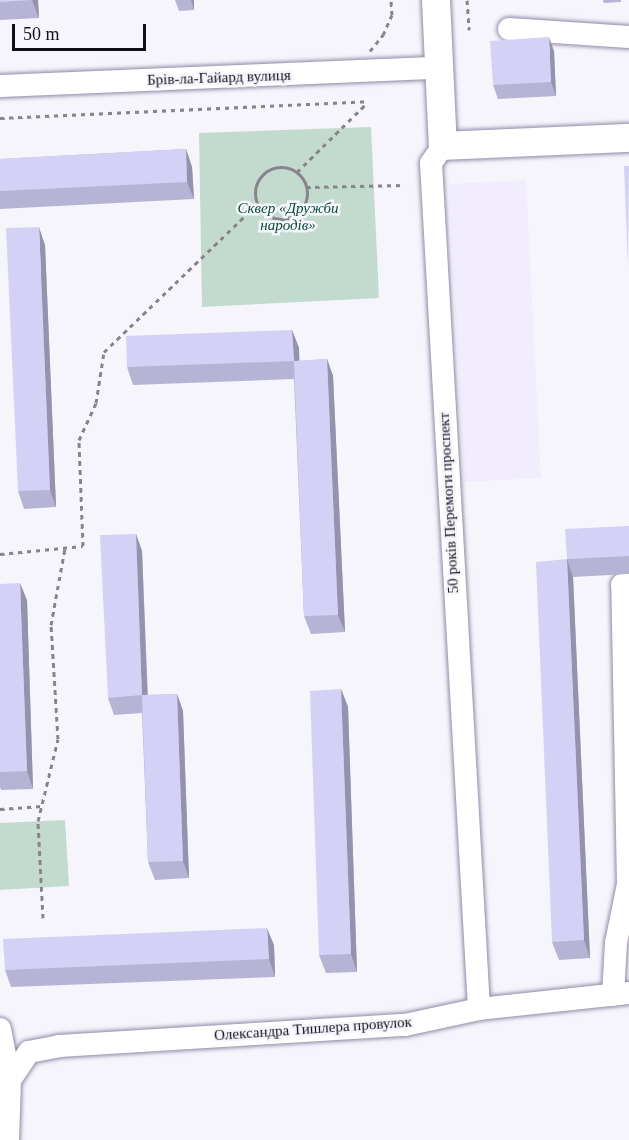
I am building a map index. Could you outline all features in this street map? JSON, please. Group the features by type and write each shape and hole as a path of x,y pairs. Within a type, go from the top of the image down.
{"main road":[{"name":"50 років Перемоги проспект","path":"436,0 442,146"},
{"path":"442,146 629,138"}],"street":[{"path":"509,29 629,36"},
{"name":"Брів-ла-Гайард вулиця","path":"0,86 438,68"},
{"name":"50 років Перемоги проспект","path":"442,146 431,163 479,1009"},
{"path":"621,994 616,943 626,903 628,884 622,585 629,585"},
{"name":"Олександра Тишлера провулок","path":"10,1080 29,1052 59,1046 405,1025 479,1009 621,994"},
{"path":"0,1029 10,1080 8,1140"}],"path":[{"path":"367,54 383,35 392,15 391,0"},
{"path":"467,0 469,30"},
{"path":"0,118 368,101 297,172"},
{"path":"281,168 297,172 306,187 305,203 286,219 269,216 257,204 256,187 265,173 281,168"},
{"path":"306,187 405,185"},
{"path":"0,554 83,546 79,440 96,403 104,352 257,204"},
{"path":"43,918 38,821 58,739 51,625 65,548"},
{"path":"0,809 42,806"}],"shaded area":[{"path":"526,180 541,478 464,482 449,184"}],"green space":[{"name":"Сквер «Дружби народів»","path":"371,127 379,298 202,307 199,133"},
{"path":"65,820 69,886 0,890 0,823"}],"building":[{"path":"0,0 32,0 0,2"},
{"path":"549,37 551,82 493,85 490,41"},
{"path":"186,149 187,182 0,191 0,159"},
{"path":"624,166 629,166 628,268"},
{"path":"39,227 50,490 18,491 6,228"},
{"path":"292,330 294,361 127,367 126,336"},
{"path":"327,359 338,615 304,616 294,361"},
{"path":"629,526 629,556 567,559 565,529"},
{"path":"136,534 142,695 108,698 100,535"},
{"path":"567,559 584,940 552,942 536,562"},
{"path":"20,583 27,771 0,772 0,584"},
{"path":"341,689 351,954 319,955 310,691"},
{"path":"177,694 183,861 148,862 142,695"},
{"path":"267,928 269,959 5,970 3,939"}]}
